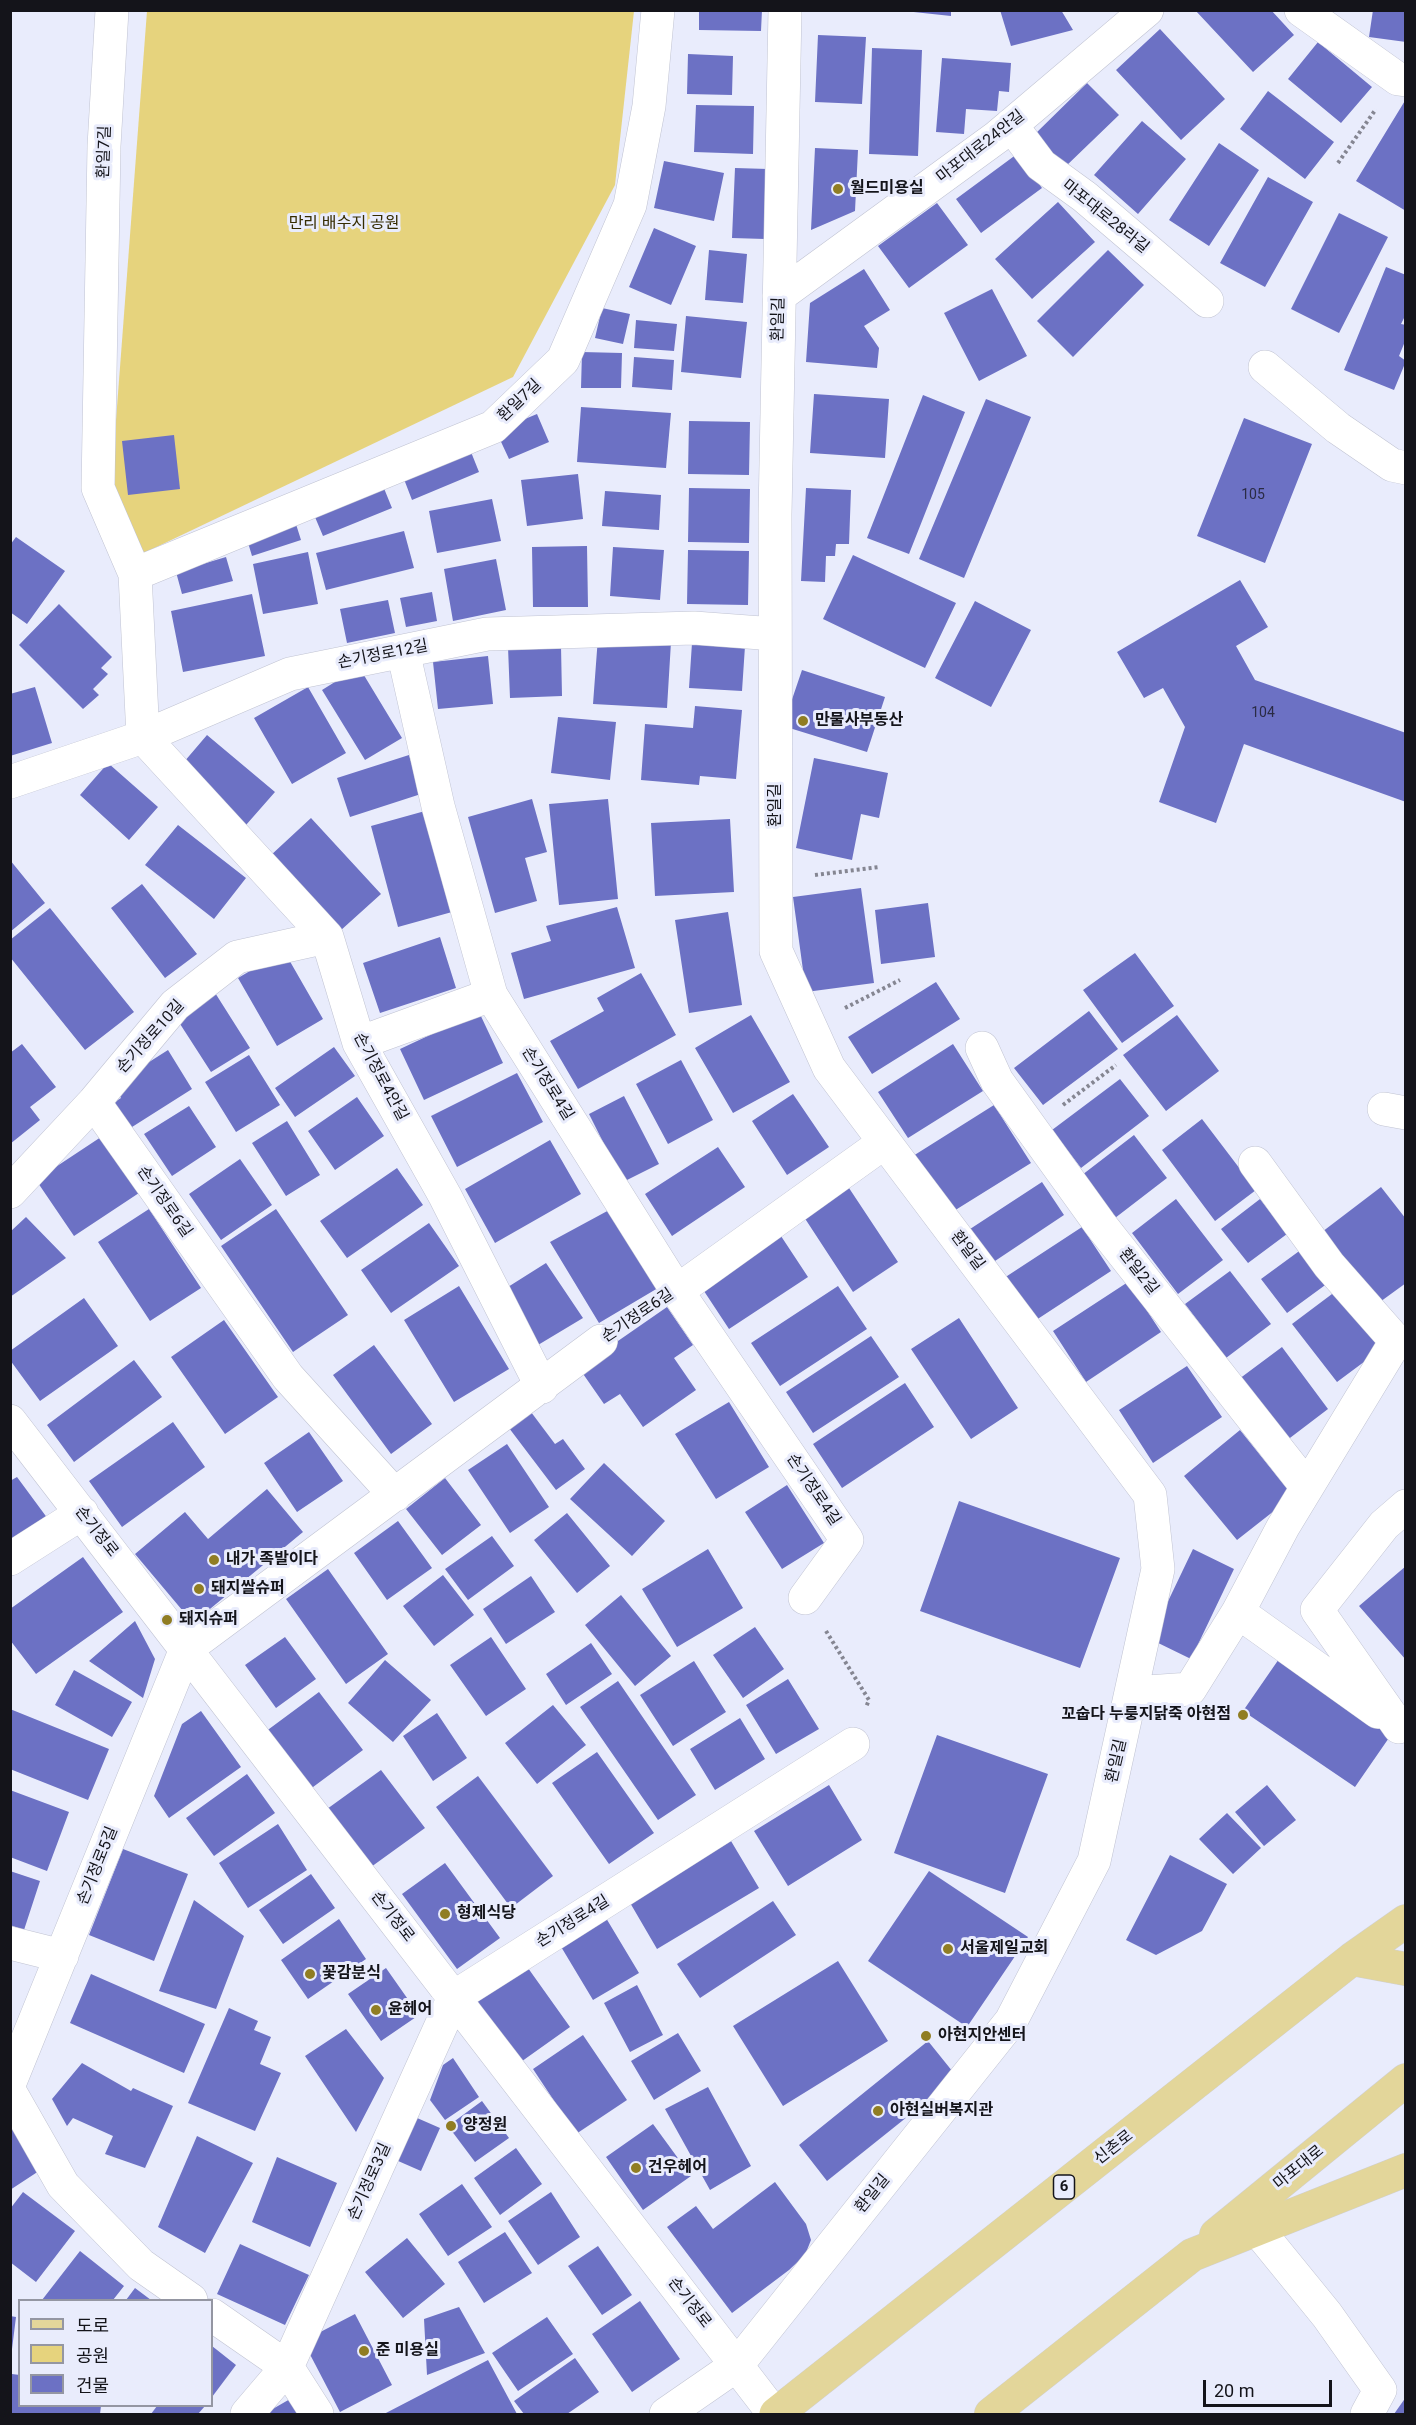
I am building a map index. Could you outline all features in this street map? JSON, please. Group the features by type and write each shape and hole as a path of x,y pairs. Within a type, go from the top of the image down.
{"main road":[{"path":"1352,1959 1406,1921"},
{"path":"1352,1959 1406,1969"},
{"name":"신촌로","path":"775,2415 1352,1959"},
{"name":"마포대로","path":"1192,2255 1406,2080"},
{"path":"991,2415 1192,2255 1406,2169"}],"street":[{"name":"환일7길","path":"112,10 104,146 98,488 135,574 143,737"},
{"name":"환일7길","path":"135,574 493,427 562,360 630,205 648,106 658,10"},
{"name":"환일길","path":"666,2415 737,2365 1011,2021 1094,1862 1133,1693 1158,1569 1150,1495 829,1068 776,951 775,633 785,10"},
{"name":"마포대로24안길","path":"779,296 1011,125 1147,10"},
{"path":"1301,10 1402,80"},
{"name":"마포대로28라길","path":"1011,125 1041,165 1085,197 1207,301"},
{"path":"1265,367 1338,428 1392,465 1406,468"},
{"name":"손기정로12길","path":"10,782 143,737 290,674 487,634 694,628 775,633"},
{"name":"손기정로4길","path":"404,651 438,806 465,893 491,995 677,1291 847,1540 805,1598"},
{"name":"손기정로4안길","path":"143,737 327,937 359,1043 445,1196 542,1387"},
{"name":"손기정로10길","path":"10,1192 94,1102 175,1005 237,957 327,937"},
{"path":"359,1043 491,995"},
{"name":"환일2길","path":"982,1048 997,1081 1100,1224 1307,1487"},
{"name":"손기정로6길","path":"94,1102 288,1377 395,1495"},
{"name":"손기정로6길","path":"677,1291 885,1142"},
{"path":"1133,1693 1190,1689 1238,1612 1307,1487 1396,1341 1329,1265 1255,1163"},
{"name":"손기정로6길","path":"186,1649 601,1341"},
{"name":"손기정로","path":"10,1421 775,2415"},
{"path":"1402,1730 1317,1610 1384,1525 1406,1506"},
{"path":"10,1559 82,1513"},
{"path":"1238,1612 1402,1730"},
{"name":"손기정로5길","path":"10,2082 186,1649"},
{"name":"손기정로4길","path":"454,1997 853,1744"},
{"path":"10,1943 62,1956"},
{"name":"손기정로3길","path":"247,2415 287,2367 454,1997"},
{"path":"10,2092 63,2186 141,2265 188,2299"},
{"path":"1257,2229 1327,2315 1380,2390 1367,2415"},
{"path":"213,2316 287,2367 317,2415"}],"path":[{"path":"1338,163 1402,80"},
{"path":"776,880 879,867"},
{"path":"810,1026 900,980"},
{"path":"1031,1128 1116,1065"},
{"path":"805,1598 869,1700 853,1744"}],"green space":[{"name":"만리 배수지 공원","path":"147,11 634,11 615,185 513,377 144,553 111,486"}],"building":[{"path":"699,10 762,10 761,31 699,30"},
{"path":"895,10 951,10 951,16"},
{"path":"1000,10 1061,10 1073,30 1011,46"},
{"path":"1195,10 1271,10 1294,35 1253,72"},
{"path":"1373,10 1406,10 1406,42 1369,37"},
{"path":"1160,29 1225,99 1181,140 1116,70"},
{"path":"818,35 866,37 862,104 815,102"},
{"path":"1318,42 1372,87 1341,123 1288,79"},
{"path":"872,48 922,50 918,156 869,154"},
{"path":"688,54 733,56 732,95 687,94"},
{"path":"942,58 1011,63 1009,92 999,91 997,111 966,109 964,134 936,132"},
{"path":"1087,83 1119,115 1064,168 1033,136"},
{"path":"1268,91 1334,142 1305,179 1240,129"},
{"path":"1406,99 1406,211 1356,181"},
{"path":"696,105 754,106 753,154 694,152"},
{"path":"1142,121 1186,159 1138,214 1094,175"},
{"path":"1219,143 1259,170 1209,246 1169,220"},
{"path":"815,148 858,150 855,211 811,230"},
{"path":"1017,154 1042,188 981,233 956,199"},
{"path":"664,161 724,173 714,221 654,208"},
{"path":"735,168 768,169 765,239 732,238"},
{"path":"1268,177 1313,202 1265,287 1220,263"},
{"path":"1058,202 1095,242 1032,299 995,259"},
{"path":"937,203 968,245 909,288 878,246"},
{"path":"1339,213 1388,237 1339,333 1291,309"},
{"path":"654,228 696,246 671,305 629,287"},
{"path":"709,250 747,254 743,303 705,300"},
{"path":"1108,250 1144,285 1073,357 1037,321"},
{"path":"1386,267 1406,275 1406,314 1401,324 1406,325 1406,339 1399,356 1406,361 1394,390 1344,370"},
{"path":"864,269 890,310 864,326 879,348 877,368 806,362 810,303"},
{"path":"992,289 1027,356 979,381 944,313"},
{"path":"602,308 630,314 623,344 595,338"},
{"path":"686,316 747,322 741,378 681,372"},
{"path":"636,320 677,324 674,351 634,348"},
{"path":"582,352 622,353 621,388 581,388"},
{"path":"634,357 674,360 672,390 632,387"},
{"path":"814,394 889,399 885,458 810,453"},
{"path":"923,395 965,412 909,554 867,538"},
{"path":"986,399 1031,417 964,578 919,559"},
{"path":"581,407 671,413 666,468 577,462"},
{"path":"537,414 549,442 509,459 496,431"},
{"path":"1244,418 1312,444 1265,563 1197,536"},
{"path":"689,421 750,422 749,475 688,474"},
{"path":"174,435 180,489 128,495 122,441"},
{"path":"469,447 479,472 412,500 402,474"},
{"path":"578,474 583,519 527,526 521,480"},
{"path":"381,481 392,508 323,536 312,510"},
{"path":"689,488 750,489 749,543 688,542"},
{"path":"806,488 851,490 849,544 836,544 835,556 826,556 825,582 801,581"},
{"path":"605,491 661,495 659,530 602,526"},
{"path":"492,499 501,541 437,553 429,511"},
{"path":"295,521 301,540 252,556 246,536"},
{"path":"404,531 414,568 326,590 316,553"},
{"path":"16,537 65,571 27,624 10,612 10,545"},
{"path":"587,546 588,607 533,607 532,547"},
{"path":"613,547 664,550 660,600 610,596"},
{"path":"688,550 749,551 748,605 687,604"},
{"path":"308,552 318,604 263,614 253,564"},
{"path":"853,555 956,603 925,668 823,619"},
{"path":"226,557 233,581 182,594 176,572"},
{"path":"496,559 506,610 453,621 444,569"},
{"path":"1240,580 1268,627 1236,646 1255,680 1406,733 1406,802 1244,744 1216,823 1159,802 1185,727 1163,688 1144,698 1117,652"},
{"path":"432,592 437,621 406,627 400,598"},
{"path":"252,594 265,656 183,672 171,611"},
{"path":"388,600 395,633 347,643 340,609"},
{"path":"975,601 1031,630 991,707 935,678"},
{"path":"59,604 112,657 101,668 108,674 93,689 99,695 83,709 19,645"},
{"path":"598,637 671,642 667,708 593,704"},
{"path":"692,643 745,646 742,691 689,688"},
{"path":"561,646 562,696 510,698 508,647"},
{"path":"488,656 493,704 438,709 433,662"},
{"path":"359,667 402,738 365,760 322,690"},
{"path":"802,670 885,697 867,752 783,726"},
{"path":"35,687 52,743 10,756 10,694"},
{"path":"308,687 346,753 292,784 254,718"},
{"path":"695,706 742,710 736,779 700,776 699,785 641,780 645,724 693,728"},
{"path":"558,717 616,722 610,780 551,773"},
{"path":"207,735 275,792 246,825 178,769"},
{"path":"409,755 421,794 350,817 337,778"},
{"path":"814,758 888,773 879,818 861,814 852,860 796,848"},
{"path":"108,763 158,807 129,840 80,795"},
{"path":"532,799 547,852 525,858 537,901 495,913 468,817"},
{"path":"608,799 618,899 559,905 549,804"},
{"path":"425,811 452,912 398,927 371,826"},
{"path":"311,818 381,894 340,931 270,856"},
{"path":"730,819 734,892 655,896 651,823"},
{"path":"178,825 246,878 214,919 145,865"},
{"path":"10,860 45,903 10,932"},
{"path":"142,884 197,954 165,978 111,908"},
{"path":"861,888 874,983 806,992 793,897"},
{"path":"928,903 935,957 881,964 875,910"},
{"path":"617,907 635,968 524,999 511,953 551,941 546,926"},
{"path":"50,908 134,1012 85,1050 10,957 10,940"},
{"path":"728,912 742,1005 689,1013 675,920"},
{"path":"440,937 456,988 380,1013 363,963"},
{"path":"284,951 323,1019 277,1046 238,978"},
{"path":"1135,953 1174,1006 1122,1043 1083,990"},
{"path":"641,973 676,1035 578,1089 550,1041 604,1011 597,998"},
{"path":"936,982 960,1019 872,1074 848,1037"},
{"path":"212,988 250,1048 211,1072 173,1013"},
{"path":"1089,1011 1118,1049 1043,1105 1014,1068"},
{"path":"479,1012 503,1063 424,1100 400,1049"},
{"path":"751,1015 790,1082 733,1113 695,1048"},
{"path":"1177,1015 1219,1071 1166,1111 1123,1055"},
{"path":"22,1044 56,1087 30,1107 40,1120 10,1144 10,1053"},
{"path":"953,1044 983,1091 908,1138 878,1092"},
{"path":"334,1047 355,1076 295,1117 275,1088"},
{"path":"168,1050 192,1089 121,1134 105,1108 121,1098 113,1085"},
{"path":"249,1055 280,1105 236,1132 205,1082"},
{"path":"681,1060 713,1120 668,1144 636,1084"},
{"path":"517,1073 543,1122 457,1167 431,1116"},
{"path":"1120,1079 1149,1116 1081,1168 1052,1130"},
{"path":"793,1094 829,1147 787,1175 752,1121"},
{"path":"624,1096 659,1164 623,1182 589,1114"},
{"path":"357,1097 384,1136 335,1170 308,1131"},
{"path":"994,1105 1031,1163 949,1214 913,1156"},
{"path":"189,1106 216,1147 172,1176 144,1134"},
{"path":"1202,1119 1256,1190 1215,1221 1162,1150"},
{"path":"287,1121 320,1175 286,1196 252,1143"},
{"path":"104,1135 142,1191 74,1236 36,1180"},
{"path":"1134,1135 1167,1178 1115,1218 1082,1175"},
{"path":"550,1140 581,1194 495,1243 465,1189"},
{"path":"718,1147 745,1187 672,1236 645,1194"},
{"path":"240,1159 272,1205 221,1240 189,1194"},
{"path":"397,1168 423,1205 347,1258 320,1221"},
{"path":"1042,1182 1064,1215 989,1265 967,1231"},
{"path":"1381,1187 1406,1219 1406,1283 1373,1307 1318,1235"},
{"path":"849,1188 898,1262 853,1292 804,1217"},
{"path":"1176,1199 1223,1260 1178,1294 1132,1233"},
{"path":"1260,1199 1287,1234 1248,1263 1221,1229"},
{"path":"149,1209 201,1288 150,1321 98,1242"},
{"path":"276,1209 348,1315 293,1352 221,1246"},
{"path":"611,1209 658,1288 599,1323 550,1242"},
{"path":"26,1217 66,1258 10,1297 10,1232"},
{"path":"429,1223 459,1266 391,1313 361,1270"},
{"path":"1082,1227 1111,1271 1030,1324 1001,1280"},
{"path":"779,1233 808,1277 729,1329 700,1285"},
{"path":"1302,1249 1328,1283 1287,1313 1261,1279"},
{"path":"546,1263 583,1318 533,1348 500,1292"},
{"path":"1230,1271 1271,1324 1226,1358 1185,1304"},
{"path":"1128,1282 1161,1332 1086,1382 1053,1331"},
{"path":"459,1286 509,1369 454,1402 404,1320"},
{"path":"838,1286 867,1329 780,1386 751,1343"},
{"path":"1340,1288 1384,1347 1337,1382 1292,1324"},
{"path":"84,1298 118,1346 40,1401 10,1360 10,1351"},
{"path":"667,1307 693,1345 674,1358 696,1390 643,1427 620,1394 604,1404 579,1368"},
{"path":"959,1318 1018,1408 971,1439 911,1349"},
{"path":"224,1320 278,1397 225,1434 171,1357"},
{"path":"871,1336 899,1377 813,1433 786,1392"},
{"path":"374,1345 432,1424 391,1454 333,1375"},
{"path":"1282,1347 1328,1409 1282,1444 1235,1382"},
{"path":"134,1360 162,1397 74,1462 47,1425"},
{"path":"1187,1366 1222,1417 1153,1463 1119,1410"},
{"path":"905,1383 934,1427 842,1488 813,1444"},
{"path":"729,1402 769,1467 716,1499 675,1434"},
{"path":"531,1412 555,1444 563,1439 585,1469 556,1490 509,1428"},
{"path":"173,1422 205,1467 122,1527 89,1481"},
{"path":"1240,1430 1293,1496 1237,1540 1184,1476"},
{"path":"309,1432 343,1481 297,1512 264,1463"},
{"path":"507,1444 549,1507 510,1533 468,1470"},
{"path":"604,1463 665,1521 632,1556 570,1499"},
{"path":"17,1477 48,1519 10,1546 10,1481"},
{"path":"445,1478 481,1525 442,1555 406,1509"},
{"path":"787,1485 824,1543 782,1569 745,1512"},
{"path":"267,1489 303,1532 193,1623 135,1554 185,1512 208,1539"},
{"path":"959,1501 1120,1558 1080,1668 920,1611"},
{"path":"567,1513 610,1566 577,1593 534,1540"},
{"path":"398,1521 432,1568 387,1600 354,1553"},
{"path":"492,1536 514,1566 468,1600 445,1569"},
{"path":"708,1549 743,1608 677,1647 642,1589"},
{"path":"1193,1549 1234,1569 1191,1659 1150,1639"},
{"path":"83,1557 123,1612 36,1674 10,1640 10,1609"},
{"path":"1406,1566 1406,1660 1359,1606"},
{"path":"328,1569 388,1654 346,1684 286,1599"},
{"path":"443,1575 474,1615 434,1646 403,1606"},
{"path":"531,1576 555,1612 506,1644 483,1609"},
{"path":"621,1595 671,1656 635,1686 585,1625"},
{"path":"135,1621 155,1659 143,1698 89,1661"},
{"path":"755,1627 784,1669 743,1698 713,1655"},
{"path":"285,1637 316,1679 276,1708 245,1665"},
{"path":"491,1637 526,1689 486,1716 450,1665"},
{"path":"591,1643 612,1674 566,1705 546,1674"},
{"path":"1281,1656 1393,1732 1355,1787 1243,1711"},
{"path":"385,1660 431,1700 393,1742 348,1703"},
{"path":"694,1661 726,1712 673,1746 640,1695"},
{"path":"74,1670 132,1702 112,1737 55,1705"},
{"path":"788,1679 819,1729 776,1754 746,1705"},
{"path":"618,1681 696,1795 658,1820 580,1707"},
{"path":"319,1692 363,1750 309,1790 265,1732"},
{"path":"553,1705 586,1745 537,1784 505,1743"},
{"path":"10,1709 109,1749 88,1800 10,1769"},
{"path":"201,1711 241,1767 169,1818 154,1796 182,1724"},
{"path":"437,1713 467,1758 433,1781 403,1736"},
{"path":"740,1718 765,1759 715,1790 690,1749"},
{"path":"937,1735 1048,1774 1005,1893 894,1853"},
{"path":"597,1752 654,1833 609,1864 552,1783"},
{"path":"381,1770 425,1828 371,1867 327,1809"},
{"path":"247,1774 275,1813 214,1856 186,1818"},
{"path":"478,1776 553,1876 511,1908 436,1807"},
{"path":"829,1785 862,1840 788,1886 754,1831"},
{"path":"1267,1785 1296,1820 1264,1846 1235,1812"},
{"path":"10,1790 69,1812 47,1871 10,1857"},
{"path":"1227,1813 1261,1848 1233,1874 1199,1839"},
{"path":"278,1824 307,1870 248,1908 219,1863"},
{"path":"731,1841 759,1888 657,1949 629,1901"},
{"path":"123,1849 188,1874 154,1961 89,1935"},
{"path":"1170,1855 1227,1884 1202,1931 1156,1955 1126,1940"},
{"path":"445,1863 500,1938 457,1969 402,1894"},
{"path":"10,1871 40,1881 24,1930 10,1925"},
{"name":"서울제일교회","path":"929,1871 1028,1937 967,2027 868,1961"},
{"path":"311,1874 335,1908 283,1944 259,1910"},
{"path":"194,1900 244,1936 216,2009 159,1991"},
{"path":"773,1901 796,1935 700,1998 677,1964"},
{"path":"606,1918 639,1973 593,2000 560,1945"},
{"path":"339,1919 366,1959 308,1999 281,1960"},
{"path":"523,1961 570,2027 518,2064 471,1997"},
{"path":"838,1961 888,2041 783,2106 733,2026"},
{"path":"386,1968 419,2015 381,2041 348,1994"},
{"path":"91,1974 205,2024 184,2073 70,2023"},
{"path":"637,1985 663,2035 630,2052 604,2003"},
{"path":"229,2008 258,2021 254,2030 271,2037 260,2064 281,2073 255,2131 188,2103"},
{"path":"346,2029 384,2078 356,2132 305,2056"},
{"path":"678,2033 701,2071 654,2100 631,2061"},
{"path":"583,2035 627,2100 576,2134 533,2069"},
{"name":"아현실버복지관","path":"928,2041 957,2077 827,2181 799,2145"},
{"path":"453,2058 479,2097 445,2120 430,2100 443,2065"},
{"path":"82,2063 131,2091 133,2088 173,2106 145,2168 105,2154 113,2136 73,2118 67,2126 52,2099"},
{"path":"708,2087 751,2166 710,2190 665,2109"},
{"path":"482,2101 509,2138 475,2162 448,2126"},
{"path":"408,2114 440,2128 421,2171 389,2157"},
{"path":"10,2123 42,2169 10,2190"},
{"path":"653,2124 691,2176 643,2210 606,2157"},
{"path":"197,2136 253,2163 205,2253 158,2227"},
{"path":"516,2148 542,2184 500,2215 474,2178"},
{"path":"277,2157 337,2183 310,2247 252,2222"},
{"path":"775,2182 806,2224 811,2240 805,2255 789,2270 732,2313 667,2227 696,2206 713,2229"},
{"path":"462,2184 492,2227 448,2256 419,2214"},
{"path":"23,2192 75,2231 36,2282 10,2262 10,2209"},
{"path":"551,2192 580,2237 538,2265 508,2221"},
{"path":"505,2232 532,2273 484,2303 458,2262"},
{"path":"407,2238 445,2284 403,2318 365,2272"},
{"path":"240,2244 309,2275 285,2325 217,2294"},
{"path":"598,2246 632,2295 602,2315 568,2266"},
{"path":"80,2251 124,2286 114,2299 43,2299"},
{"path":"135,2288 150,2299 127,2299"},
{"path":"640,2301 680,2359 632,2392 592,2334"},
{"path":"459,2307 485,2353 427,2375 424,2319"},
{"path":"355,2314 392,2385 340,2412 303,2341"},
{"path":"10,2316 16,2317 12,2349 10,2349"},
{"path":"547,2317 573,2354 518,2391 492,2353"},
{"path":"213,2347 236,2365 213,2396"},
{"path":"575,2358 599,2392 567,2414 524,2414 514,2401"},
{"path":"488,2360 517,2414 384,2414"},
{"path":"12,2374 18,2375 18,2407 101,2407 100,2414 10,2414"},
{"path":"297,2395 309,2414 264,2414"},
{"path":"1406,2397 1406,2414 1394,2414"},
{"path":"156,2407 204,2407 198,2414 151,2414"}],"place":[{"name":"월드미용실","path":"838,189"},
{"name":"만물사부동산","path":"803,721"},
{"name":"내가 족발이다","path":"214,1560"},
{"name":"돼지쌀슈퍼","path":"199,1589"},
{"name":"돼지슈퍼","path":"167,1620"},
{"name":"꼬숩다 누룽지닭죽 아현점","path":"1243,1715"},
{"name":"형제식당","path":"445,1914"},
{"name":"서울제일교회","path":"948,1949"},
{"name":"꽃감분식","path":"310,1974"},
{"name":"윤헤어","path":"376,2010"},
{"name":"아현지안센터","path":"926,2036"},
{"name":"아현실버복지관","path":"878,2111"},
{"name":"양정원","path":"451,2126"},
{"name":"건우헤어","path":"636,2168"},
{"name":"준 미용실","path":"364,2351"}]}
